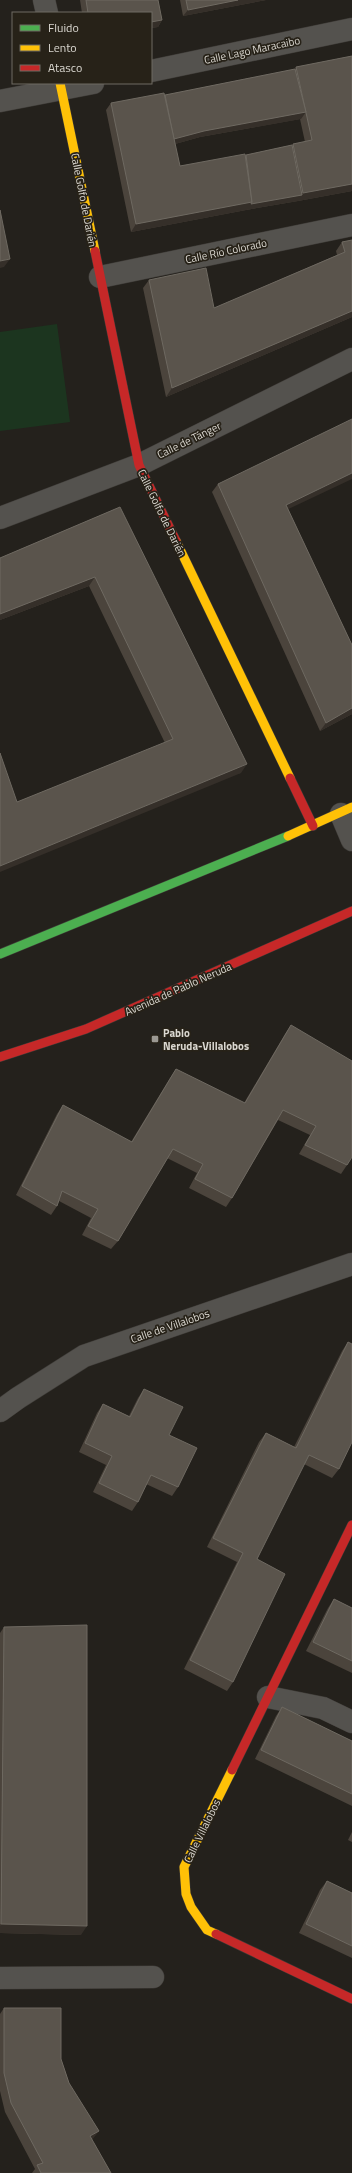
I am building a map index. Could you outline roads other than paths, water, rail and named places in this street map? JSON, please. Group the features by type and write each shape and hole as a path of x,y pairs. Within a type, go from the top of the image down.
{"street":[{"path":"44,0 47,12"},
{"name":"Calle Lago Maracaibo","path":"152,71 352,29"},
{"path":"0,100 61,86 82,84"},
{"name":"Calle Golfo de Darién","path":"61,86 139,464 313,826"},
{"name":"Calle Río Colorado","path":"100,278 352,225"},
{"name":"Calle de Tánger","path":"0,518 139,464 352,359"},
{"path":"0,954 347,811 352,840"},
{"name":"Avenida de Pablo Neruda","path":"0,1057 86,1029 352,912"},
{"name":"Calle de Villalobos","path":"0,1411 84,1356 352,1264"},
{"name":"Calle Villalobos","path":"352,1525 184,1867 184,1890 192,1910 207,1930 352,1998"},
{"path":"268,1696 323,1708 352,1722"},
{"path":"0,1978 153,1977"}],"place":[{"name":"Pablo Neruda-Villalobos","path":"155,1039"}]}
